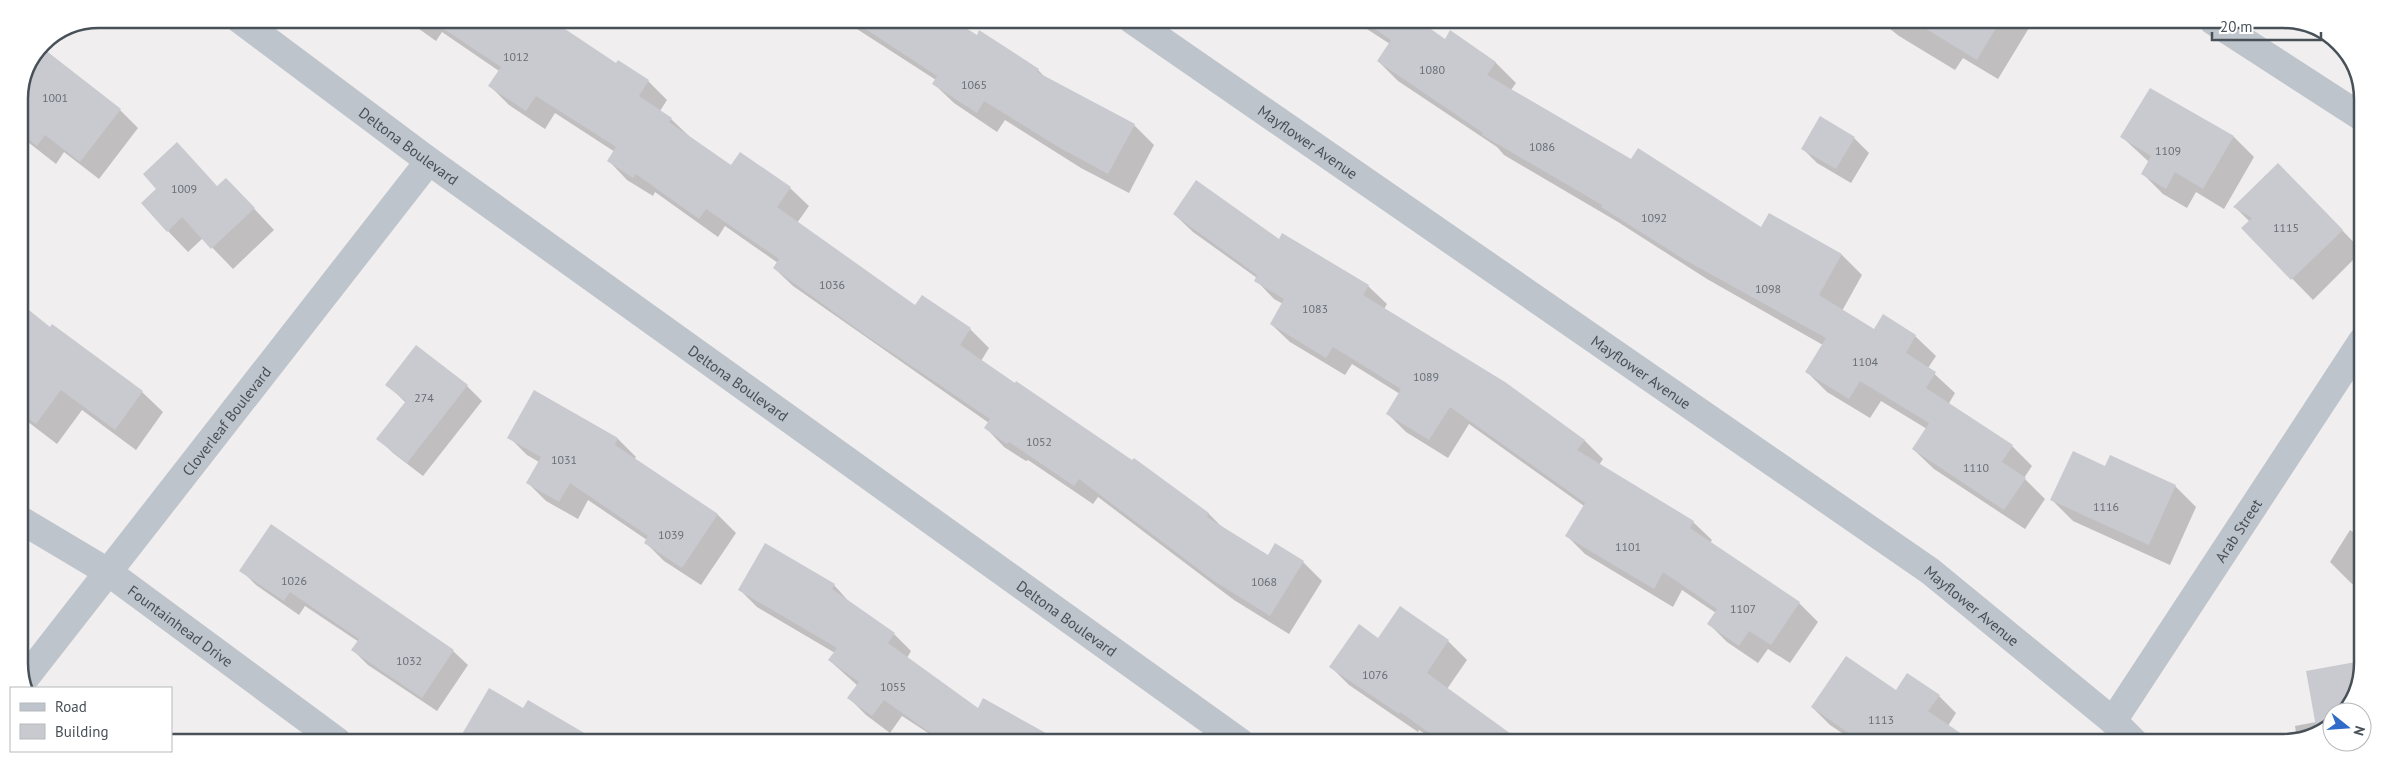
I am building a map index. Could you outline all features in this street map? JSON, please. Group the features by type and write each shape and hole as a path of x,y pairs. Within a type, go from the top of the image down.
{"street":[{"name":"Deltona Boulevard","path":"251,28 429,161 1229,734"},
{"name":"Mayflower Avenue","path":"1144,28 1930,571 2114,721 2126,734"},
{"path":"2223,28 2354,112"},
{"name":"Cloverleaf Boulevard","path":"29,674 429,161"},
{"name":"Arab Street","path":"2114,721 2354,353"},
{"name":"Fountainhead Drive","path":"28,524 108,572 328,734"}],"building":[{"path":"442,28 564,28 616,63 618,60 649,80 639,96 672,118 669,122 731,165 740,152 791,187 777,207 915,305 922,295 971,328 960,345 1132,460 1134,458 1209,513 1207,517 1268,555 1275,543 1304,561 1270,616 1214,581 1079,479 1074,486 1009,442 1007,444 984,428 990,419 864,334 773,268 779,259 706,209 699,219 636,174 633,178 607,161 616,147 536,96 526,111 488,86 501,67"},
{"path":"864,28 966,28 977,35 979,30 1039,69 1037,72 1135,124 1108,174 1060,148 984,101 977,113 932,84 937,76"},
{"path":"1374,28 1429,28 1445,39 1450,30 1496,62 1487,75 1631,159 1638,148 1761,227 1769,213 1842,254 1819,295 1874,329 1883,314 1916,335 1906,353 1936,372 1926,388 2013,445 2002,462 2026,478 2004,510 1912,449 1929,423 1860,381 1849,399 1805,372 1826,338 1685,260 1601,207 1602,205 1482,135 1483,133 1377,61 1391,40"},
{"path":"1924,28 1996,28 1977,60"},
{"path":"46,51 121,109 80,162 45,135 37,146 28,139 29,84 39,59"},
{"path":"2150,88 2234,136 2203,189 2175,172 2166,189 2141,174 2151,156 2120,137"},
{"path":"1820,116 1855,137 1836,169 1801,149"},
{"path":"177,142 217,186 226,178 255,208 211,249 182,217 167,232 141,203 156,189 143,174"},
{"path":"2278,163 2343,230 2291,280 2241,228 2252,218 2233,207"},
{"path":"1196,180 1279,239 1282,233 1369,285 1363,295 1505,382 1585,440 1577,450 1694,521 1690,528 1800,602 1771,645 1749,631 1739,646 1707,624 1717,609 1663,572 1654,589 1565,536 1585,503 1450,407 1429,440 1386,414 1401,389 1333,347 1326,358 1270,324 1284,299 1254,281 1257,275 1173,214"},
{"path":"28,309 50,327 52,324 143,391 115,430 61,390 36,424 28,418"},
{"path":"416,345 468,385 407,463 376,439 406,401 385,385"},
{"path":"534,390 618,438 615,445 718,514 682,568 644,543 648,536 570,483 559,502 526,483 541,457 507,438"},
{"path":"2073,451 2105,466 2110,455 2176,485 2149,545 2050,500"},
{"path":"271,524 454,650 422,698 351,650 359,639 290,592 284,601 239,571"},
{"path":"765,543 835,584 832,589 895,633 888,643 978,708 983,698 1048,734 932,734 884,700 872,716 847,698 859,682 828,660 837,648 738,590"},
{"path":"1400,606 1449,640 1427,673 1511,734 1431,734 1329,667 1359,624 1378,638"},
{"path":"1846,656 1896,690 1907,673 1940,695 1928,711 1962,734 1850,734 1811,707"},
{"path":"2354,662 2352,682 2344,702 2322,702 2322,723 2316,726 2306,671"},
{"path":"489,688 523,708 528,700 586,734 462,734"}]}
